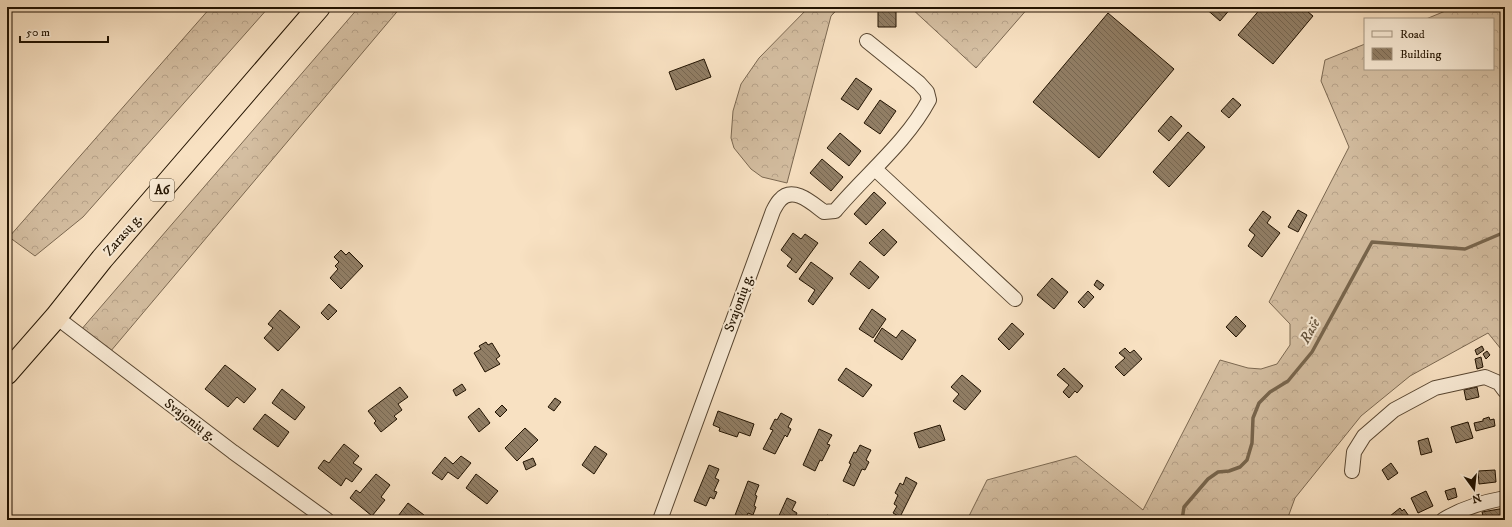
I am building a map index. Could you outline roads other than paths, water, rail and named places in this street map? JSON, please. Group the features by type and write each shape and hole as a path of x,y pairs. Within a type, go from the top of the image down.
{"highway":[{"name":"Zarasų g.","path":"7,373 56,317 102,259 319,7"}],"street":[{"name":"Svajonių g.","path":"660,520 773,211 781,199 793,195 802,196 824,212 835,210 853,189 875,169 921,115 929,100 927,92 919,83 867,41"},
{"path":"875,169 1015,299"},
{"name":"Svajonių g.","path":"56,317 233,452 327,520"},
{"path":"1352,471 1354,452 1364,436 1394,410 1436,388 1485,377 1499,383 1505,391"},
{"path":"1443,520 1485,501 1505,498"}],"waterway":[{"name":"Rašė","path":"1182,520 1184,507 1208,479 1218,472 1229,471 1240,467 1247,460 1252,443 1253,418 1259,403 1270,392 1288,381 1312,352 1372,242 1465,249 1505,232"}]}
